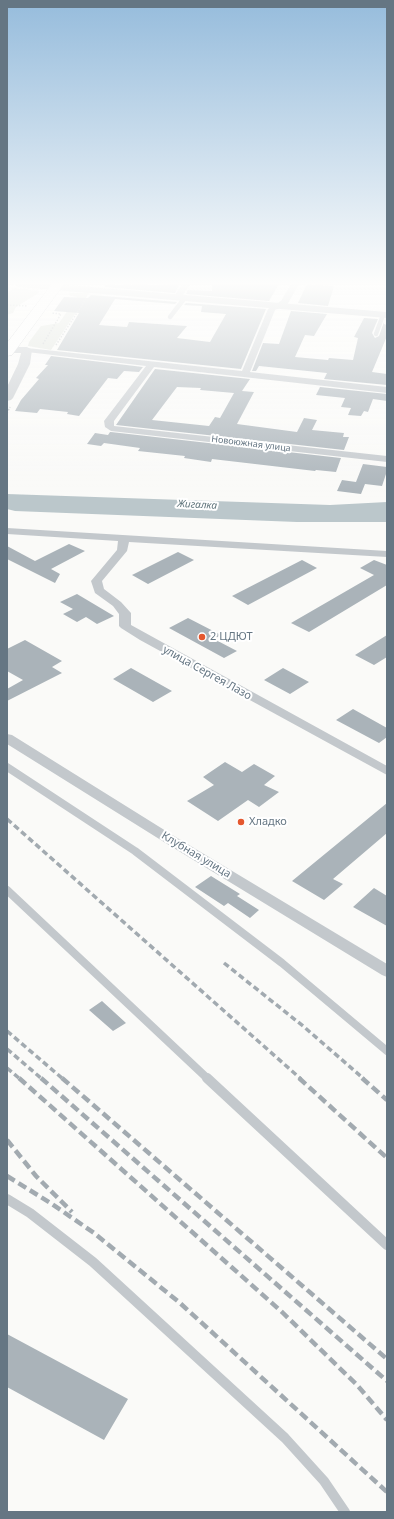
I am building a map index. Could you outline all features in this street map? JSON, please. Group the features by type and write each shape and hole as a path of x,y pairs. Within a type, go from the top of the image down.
{"street":[{"path":"7,398 24,364 26,355"},
{"path":"64,355 387,390"},
{"path":"245,374 253,355"},
{"name":"Новоюжная улица","path":"152,364 109,421 109,425 114,429 387,460"},
{"path":"7,531 387,554"},
{"name":"улица Сергея Лазо","path":"124,539 122,551 96,581 99,591 117,604 125,613 125,626 144,638 387,771"},
{"name":"Клубная улица","path":"7,738 387,971"}],"lane":[{"path":"7,767 135,851 282,963 387,1051"},
{"path":"7,890 103,982 387,1245"},
{"path":"7,1199 30,1213 93,1262 286,1438 324,1482 345,1512"}],"water":[{"name":"Жигалка","path":"7,494 330,505 387,502 387,522 297,522 15,511 7,509"}],"building":[{"path":"104,355 247,355 241,369"},
{"path":"258,355 296,355 295,357 328,360 329,358 353,360 354,355 379,355 372,372 387,374 387,385 324,379 327,373 259,366 256,371 252,371"},
{"path":"51,356 143,367 139,372 124,371 117,379 108,378 79,416 67,414 68,412 40,409 37,413 15,411 21,400 39,379 36,378 48,365 45,365"},
{"path":"155,369 250,379 242,391 254,392 237,424 297,432 304,418 317,420 312,430 344,433 343,437 349,437 344,450 116,425","holes":["177,387 201,388 200,390 234,393 220,418 215,417 209,426 152,420"]},
{"path":"320,387 387,394 387,401 373,399 368,412 364,411 361,416 348,415 351,408 341,407 345,398 316,395"},
{"path":"110,432 341,458 336,472 315,471 212,459 211,462 184,458 185,456 138,451 140,448 104,443 101,446 87,444 95,433 108,435"},
{"path":"363,464 387,467 382,486 365,484 361,494 337,491 342,480 356,482"},
{"path":"69,544 85,551 51,569 60,574 55,583 7,559 7,546 35,561"},
{"path":"178,552 194,560 148,584 132,575"},
{"path":"302,560 317,568 248,605 232,596"},
{"path":"374,560 387,565 387,585 309,632 291,623 374,575 360,568"},
{"path":"77,594 114,616 97,624 86,617 77,622 63,614 73,609 60,602"},
{"name":"2 ЦДЮТ","path":"188,618 221,635 214,639 237,651 224,658 169,628"},
{"path":"387,635 387,657 374,665 355,655"},
{"path":"25,640 62,661 52,667 62,673 7,701 7,689 23,680 7,671 7,649"},
{"path":"131,668 172,691 153,702 113,679"},
{"path":"283,668 309,682 290,694 264,680"},
{"path":"353,709 387,728 387,737 379,743 336,720"},
{"path":"225,762 242,772 254,764 275,776 264,785 279,792 259,807 248,800 218,821 187,801 214,785 203,777"},
{"path":"387,803 387,833 333,879 343,884 324,900 292,881"},
{"path":"211,876 240,894 237,896 259,910 250,918 228,903 224,906 195,887"},
{"path":"374,888 387,896 387,926 353,907"},
{"path":"102,1001 126,1023 113,1031 89,1010"},
{"path":"7,1334 128,1399 104,1440 7,1387"}],"railway":[{"path":"7,819 301,1079"},
{"path":"224,963 303,1026 364,1079"},
{"path":"7,1031 63,1079"},
{"path":"7,1049 42,1079"},
{"path":"7,1068 20,1079"},
{"path":"19,1078 282,1312 357,1385 387,1420"},
{"path":"41,1078 387,1381"},
{"path":"62,1078 387,1359"},
{"path":"299,1078 387,1158"},
{"path":"362,1078 387,1100"},
{"path":"7,1140 36,1176 72,1212"},
{"path":"7,1176 52,1204 94,1233 180,1303 387,1492"}],"place":[{"name":"2 ЦДЮТ","path":"202,637"},
{"name":"Хладко","path":"241,822"}]}
